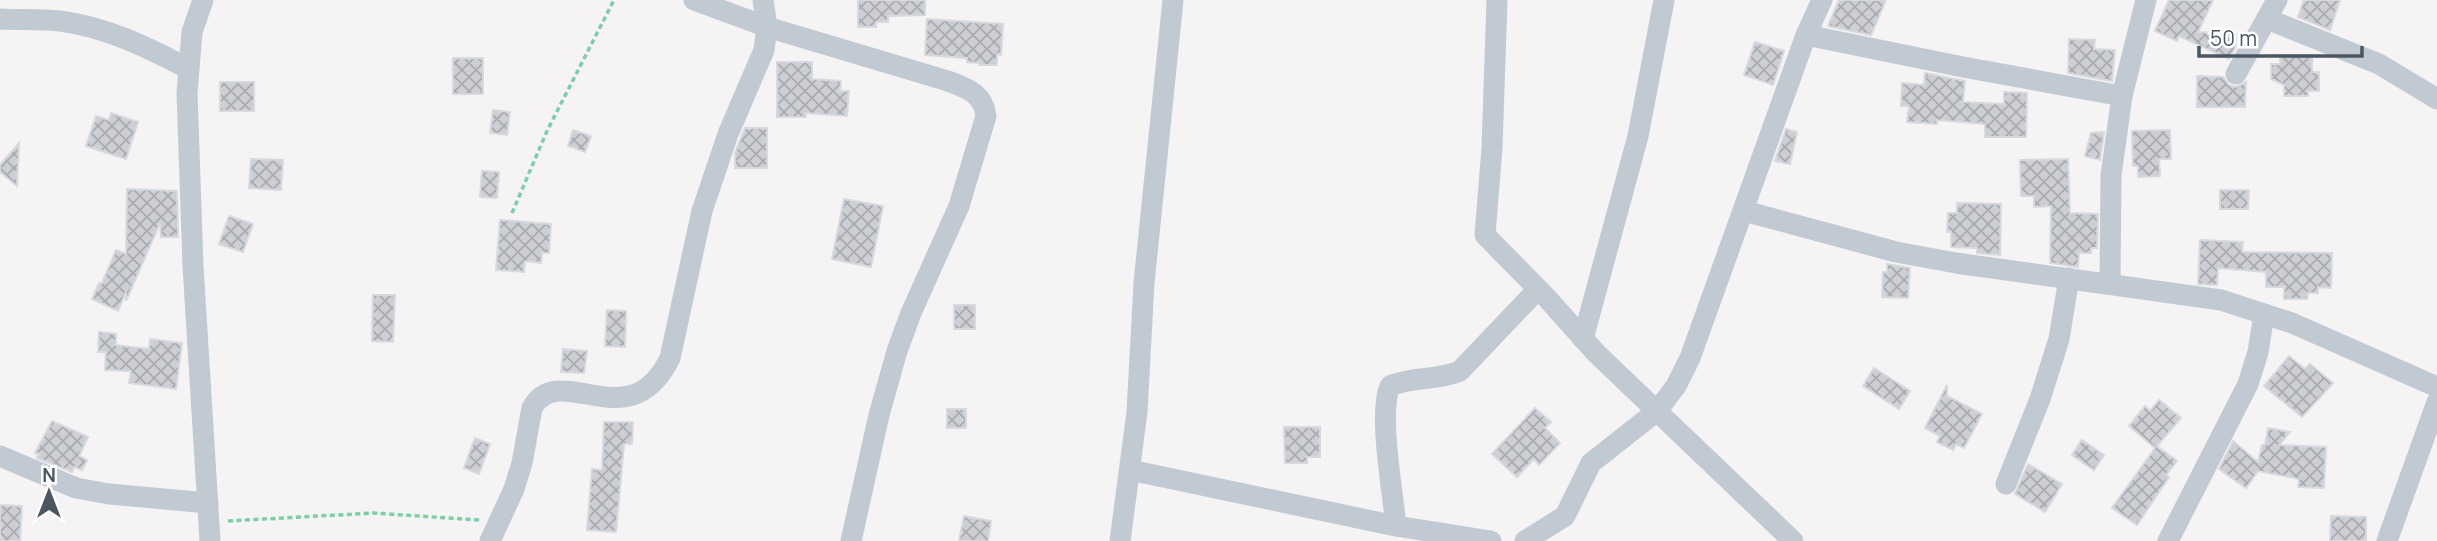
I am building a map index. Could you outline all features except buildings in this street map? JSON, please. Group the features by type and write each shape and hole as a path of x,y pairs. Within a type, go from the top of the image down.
{"street":[{"path":"0,456 76,488 109,494 209,521 193,266 187,68 192,32 203,0"},
{"path":"694,0 767,27 948,81 965,88 984,104 986,116 959,206 897,351 879,415 851,541"},
{"path":"495,531 514,489 522,463 532,408 540,397 556,390 608,398 631,396 647,389 662,376 670,358 702,211 727,134 764,50 767,27 763,0"},
{"path":"1120,541 1137,412 1144,283 1172,0"},
{"path":"1497,0 1492,148 1485,235 1583,339 1793,541"},
{"path":"1583,339 1638,136 1664,0"},
{"path":"1525,541 1565,516 1591,463 1657,411 1676,386 1690,358 1806,35 1822,0"},
{"path":"2110,283 2111,176 2122,96 2146,0"},
{"path":"2236,74 2277,0"},
{"path":"0,19 60,21 107,31 149,48 187,68"},
{"path":"2267,19 2379,64 2437,99"},
{"path":"1806,35 2122,96"},
{"path":"1744,212 1896,252 1956,263 2221,300 2292,323 2437,387"},
{"path":"2006,484 2040,399 2059,340 2068,278"},
{"path":"1396,526 1387,449 1386,394 1390,386 1401,381 1445,378 1460,371 1538,289"},
{"path":"2168,541 2248,384 2258,352 2264,314"},
{"path":"2386,541 2437,402"},
{"path":"1130,470 1396,526 1491,541"}],"path":[{"path":"512,213 547,131 614,0"},
{"path":"209,521 373,513 495,531"}]}
